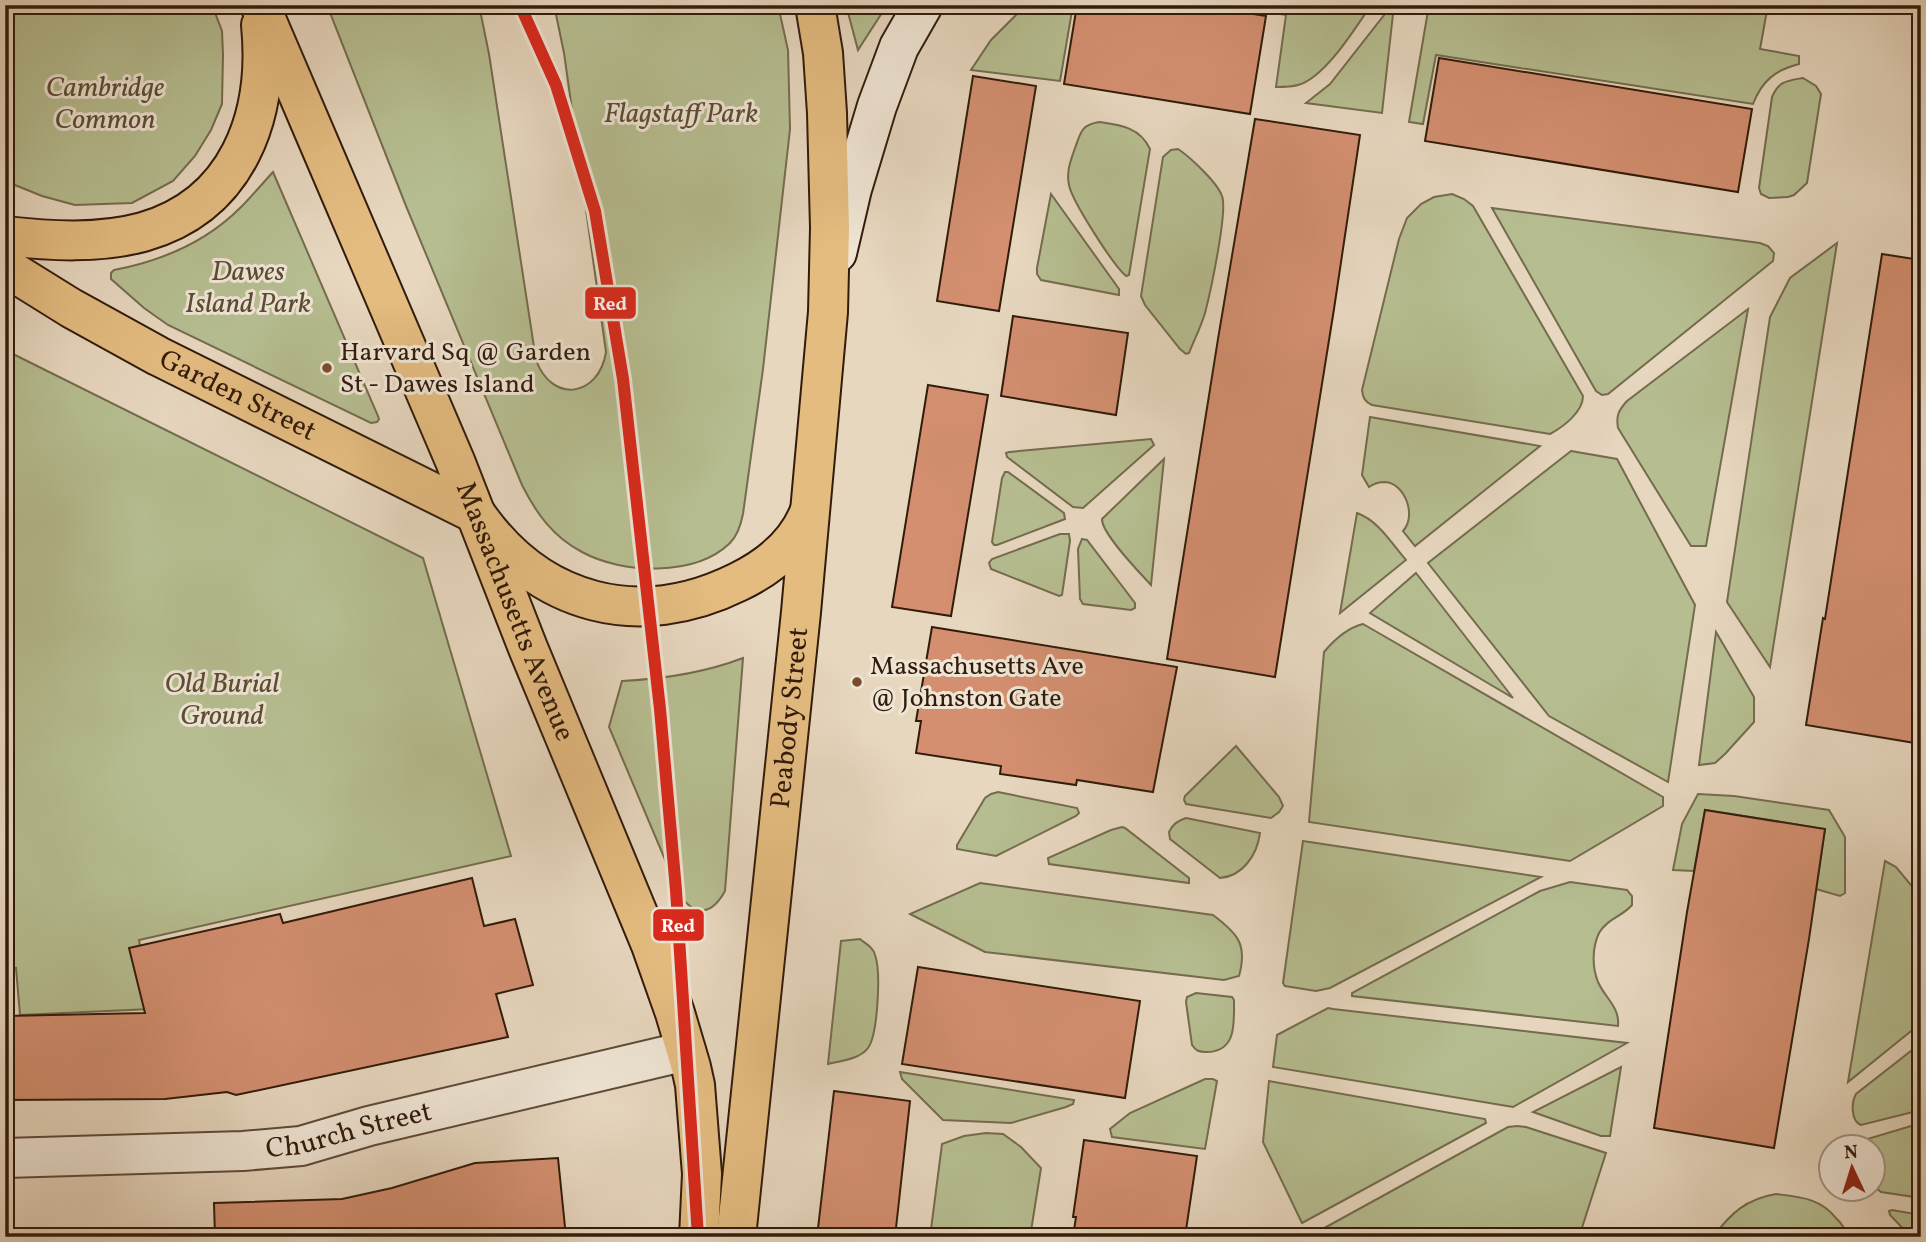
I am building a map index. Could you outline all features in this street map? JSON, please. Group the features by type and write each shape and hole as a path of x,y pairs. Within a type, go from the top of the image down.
{"main road":[{"path":"5,236 79,240 127,236 168,223 206,198 233,166 251,133 257,110 262,65 260,5"},
{"name":"Massachusetts Avenue","path":"260,5 476,514 528,648 651,945 695,1085 702,1183 699,1237"},
{"path":"815,5 823,53 827,113 830,228 828,313"},
{"name":"Garden Street","path":"5,267 71,308 158,356 476,514"},
{"name":"Peabody Street","path":"747,1125 801,612 828,313"},
{"path":"476,514 518,562 544,579 597,601 640,607 696,600 753,574 790,544 810,511"},
{"path":"710,1237 747,1125"},
{"path":"736,1237 747,1125"}],"street":[{"path":"828,313 843,228 877,106 899,47 923,5"},
{"name":"Church Street","path":"5,1158 243,1151 301,1146 369,1126 686,1051"}],"green space":[{"name":"Cambridge Common","path":"5,5 212,5 222,31 222,104 211,130 195,156 173,181 132,203 75,205 42,196 5,181"},
{"name":"Flagstaff Park","path":"327,5 479,5 489,54 536,360 543,374 553,384 563,389 574,389 585,386 594,378 602,367 606,352 564,53 554,5 778,5 788,50 790,129 763,369 741,522 733,540 715,554 678,567 637,568 617,565 572,546 554,532 539,515 522,485 406,206"},
{"path":"846,5 887,5 858,50"},
{"path":"1026,5 1073,5 1060,81 971,70 991,40"},
{"path":"1228,5 1371,5 1339,51 1319,73 1298,85 1276,87 1286,15"},
{"path":"1392,5 1382,113 1306,103 1330,84"},
{"path":"1429,5 1768,5 1760,49 1799,56 1799,64 1770,78 1753,104 1436,55 1423,124 1409,122"},
{"path":"1803,78 1816,86 1821,94 1807,183 1794,195 1769,198 1761,194 1759,188 1772,97 1784,83"},
{"path":"1099,122 1122,126 1135,132 1150,149 1129,275 1126,276 1094,232 1069,185 1069,166 1080,134 1088,125"},
{"path":"1178,149 1215,184 1222,196 1223,205 1218,253 1205,313 1189,353 1186,354 1145,305 1141,296 1163,157 1171,150"},
{"name":"Dawes Island Park","path":"273,172 378,416 377,422 371,423 168,325 111,279 114,270 165,256 197,241 240,208"},
{"path":"1051,194 1119,289 1119,295 1041,280 1037,268"},
{"path":"1452,194 1473,206 1583,396 1576,413 1550,434 1372,405 1364,397 1362,390 1399,239 1407,218 1421,204 1434,197"},
{"path":"1492,208 1760,243 1768,246 1774,253 1773,261 1608,394 1602,395 1596,391"},
{"path":"1837,243 1770,667 1727,602 1770,317 1790,278"},
{"path":"1748,309 1706,546 1691,546 1618,428 1618,417 1627,401"},
{"name":"Old Burial Ground","path":"5,350 423,558 511,856 139,940 151,1009 20,1015 16,968 5,970"},
{"path":"1370,417 1540,446 1415,546 1403,531 1407,525 1409,509 1403,494 1392,484 1385,482 1369,487 1362,475"},
{"path":"1151,439 1154,445 1083,508 1073,507 1007,457 1006,453 1009,452"},
{"path":"1571,451 1617,459 1695,605 1668,782 1549,716 1428,563"},
{"path":"1164,459 1151,585 1114,543 1102,519"},
{"path":"1005,472 1064,513 1065,519 994,545 992,542"},
{"path":"1357,513 1372,521 1406,560 1340,613"},
{"path":"1060,534 1069,534 1070,541 1062,595 991,569 989,563 992,559"},
{"path":"1082,539 1087,540 1135,603 1135,608 1131,610 1083,604 1080,599 1078,549"},
{"path":"1416,573 1513,698 1370,613"},
{"path":"1363,624 1663,797 1663,806 1570,861 1309,822 1324,652 1341,635"},
{"path":"1716,632 1754,697 1754,722 1715,763 1699,765"},
{"path":"743,658 725,891 710,908 698,910 686,903 680,895 609,727 622,681 683,674"},
{"path":"1236,746 1279,797 1283,806 1271,818 1186,804 1184,800"},
{"path":"998,792 1077,808 1079,813 996,856 957,849 985,798"},
{"path":"1698,794 1734,796 1829,810 1845,837 1845,893 1840,896 1816,889 1825,829 1705,810 1694,871 1673,870 1682,824"},
{"path":"1186,818 1260,833 1256,849 1248,863 1236,873 1220,878 1170,839 1169,832 1172,827"},
{"path":"1122,827 1189,878 1189,883 1049,864 1048,858"},
{"path":"1303,841 1541,877 1330,988 1316,991 1285,986 1283,983"},
{"path":"1885,861 1896,867 1921,897 1921,1023 1848,1082"},
{"path":"1570,882 1627,890 1632,896 1632,905 1606,924 1599,933 1594,951 1596,976 1617,1013 1618,1026 1352,996 1352,993 1540,891"},
{"path":"980,883 1213,915 1234,934 1241,947 1239,976 1224,980 985,952 910,914"},
{"path":"860,939 873,950 877,963 878,1002 874,1030 865,1052 828,1064 841,941"},
{"path":"1196,993 1232,997 1234,1000 1232,1035 1223,1047 1216,1051 1196,1050 1192,1045 1186,1002 1187,997"},
{"path":"1328,1008 1627,1043 1513,1107 1273,1067 1277,1035"},
{"path":"1921,1043 1921,1110 1861,1125 1858,1123 1853,1111 1856,1094"},
{"path":"1621,1067 1610,1136 1601,1136 1533,1112"},
{"path":"900,1072 1074,1100 1073,1104 1066,1107 1011,1123 943,1120 902,1079"},
{"path":"1205,1079 1217,1081 1205,1149 1112,1137 1110,1129 1130,1113"},
{"path":"1269,1081 1485,1119 1486,1123 1302,1223 1263,1142"},
{"path":"1921,1123 1921,1198 1888,1193 1888,1134 1884,1134"},
{"path":"1517,1126 1606,1153 1579,1237 1308,1237 1508,1127"},
{"path":"1003,1134 1021,1147 1041,1168 1031,1231 1020,1237 930,1237 942,1144 964,1136"},
{"path":"1765,1196 1793,1196 1816,1202 1830,1211 1842,1224 1847,1237 1713,1237 1740,1208"},
{"path":"1889,1211 1921,1215 1921,1237 1911,1237 1890,1215"}],"building":[{"path":"1077,5 1197,5 1266,16 1250,114 1064,84"},
{"path":"1439,58 1752,109 1738,192 1425,141"},
{"path":"973,76 1036,86 999,311 937,301"},
{"path":"1255,119 1360,135 1275,677 1167,659"},
{"path":"1882,254 1921,260 1921,744 1806,725"},
{"path":"1013,316 1128,333 1116,415 1001,396"},
{"path":"928,385 988,395 951,616 892,607"},
{"path":"932,627 1177,667 1153,792 1077,780 1076,785 1000,774 1001,766 916,753 921,721 916,721"},
{"path":"1705,810 1825,829 1774,1148 1654,1128"},
{"path":"472,878 484,926 515,919 533,985 496,994 508,1037 236,1095 227,1092 165,1099 5,1100 5,1016 145,1013 129,948 280,914 283,923"},
{"path":"918,967 1140,1001 1125,1098 902,1064"},
{"path":"834,1091 910,1101 895,1237 817,1237"},
{"path":"1084,1140 1197,1156 1185,1237 1073,1237 1076,1217 1073,1217"},
{"path":"558,1158 566,1237 215,1237 214,1203 342,1199 392,1188 475,1163"}],"transit line":[{"name":"Red","path":"520,5 556,85 595,211 623,379 660,709 676,890 698,1237"}],"place":[{"name":"Harvard Sq @ Garden St - Dawes Island","path":"327,368"},
{"name":"Massachusetts Ave @ Johnston Gate","path":"857,682"}]}
